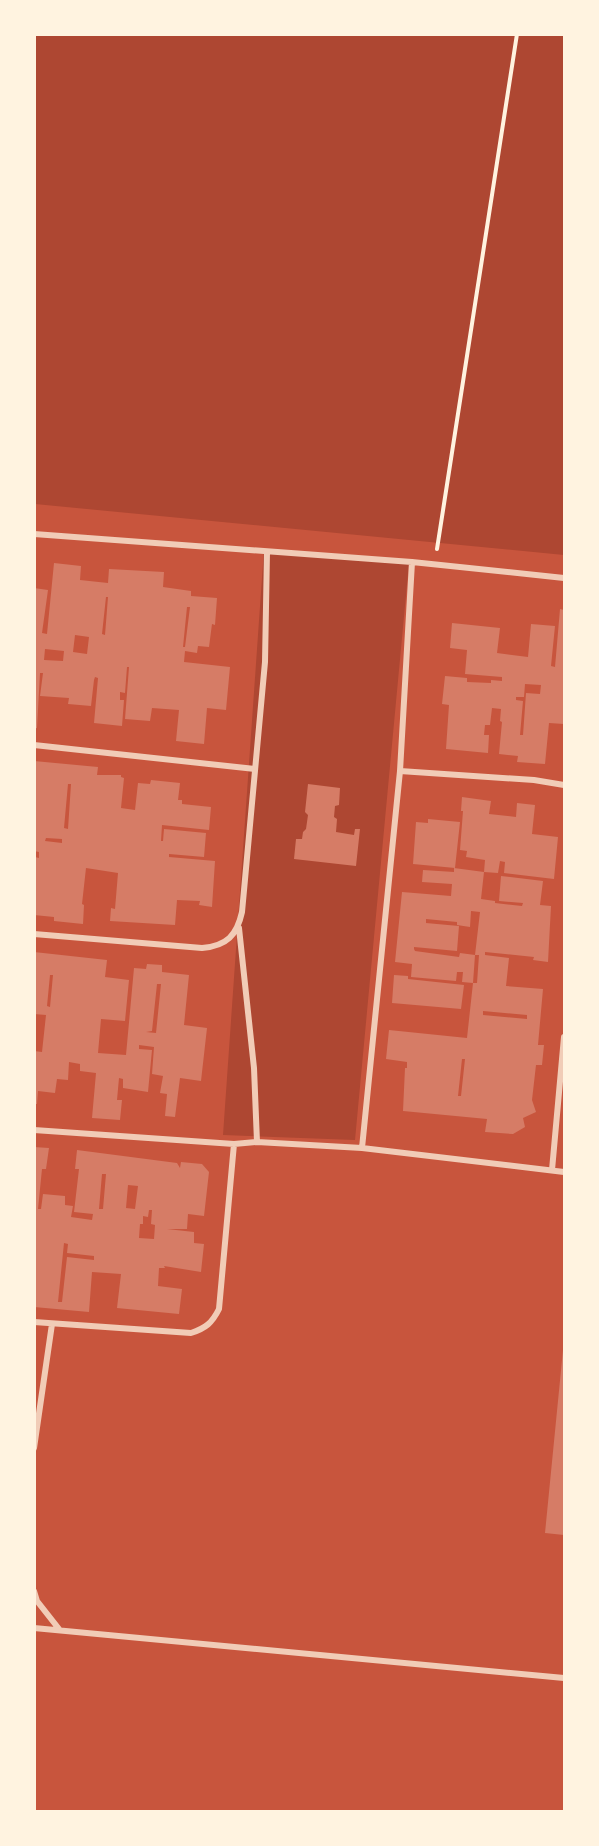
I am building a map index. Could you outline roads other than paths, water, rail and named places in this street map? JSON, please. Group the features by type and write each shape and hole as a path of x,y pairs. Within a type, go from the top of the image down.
{"street":[{"path":"34,534 412,562 564,578"},
{"path":"257,1142 254,1068 238,928 242,912 266,662 267,552"},
{"path":"362,1148 400,771 412,562"},
{"path":"34,745 255,769"},
{"path":"400,771 534,780 564,785"},
{"path":"34,934 202,948 216,947 238,928"},
{"path":"552,1170 564,1037"},
{"path":"34,1130 234,1144 257,1142 362,1148 564,1172"},
{"path":"34,1322 191,1333 212,1322 219,1309 234,1144"},
{"path":"34,1448 52,1324"},
{"path":"34,1591 37,1601 59,1629"},
{"path":"34,1628 564,1678"}]}
